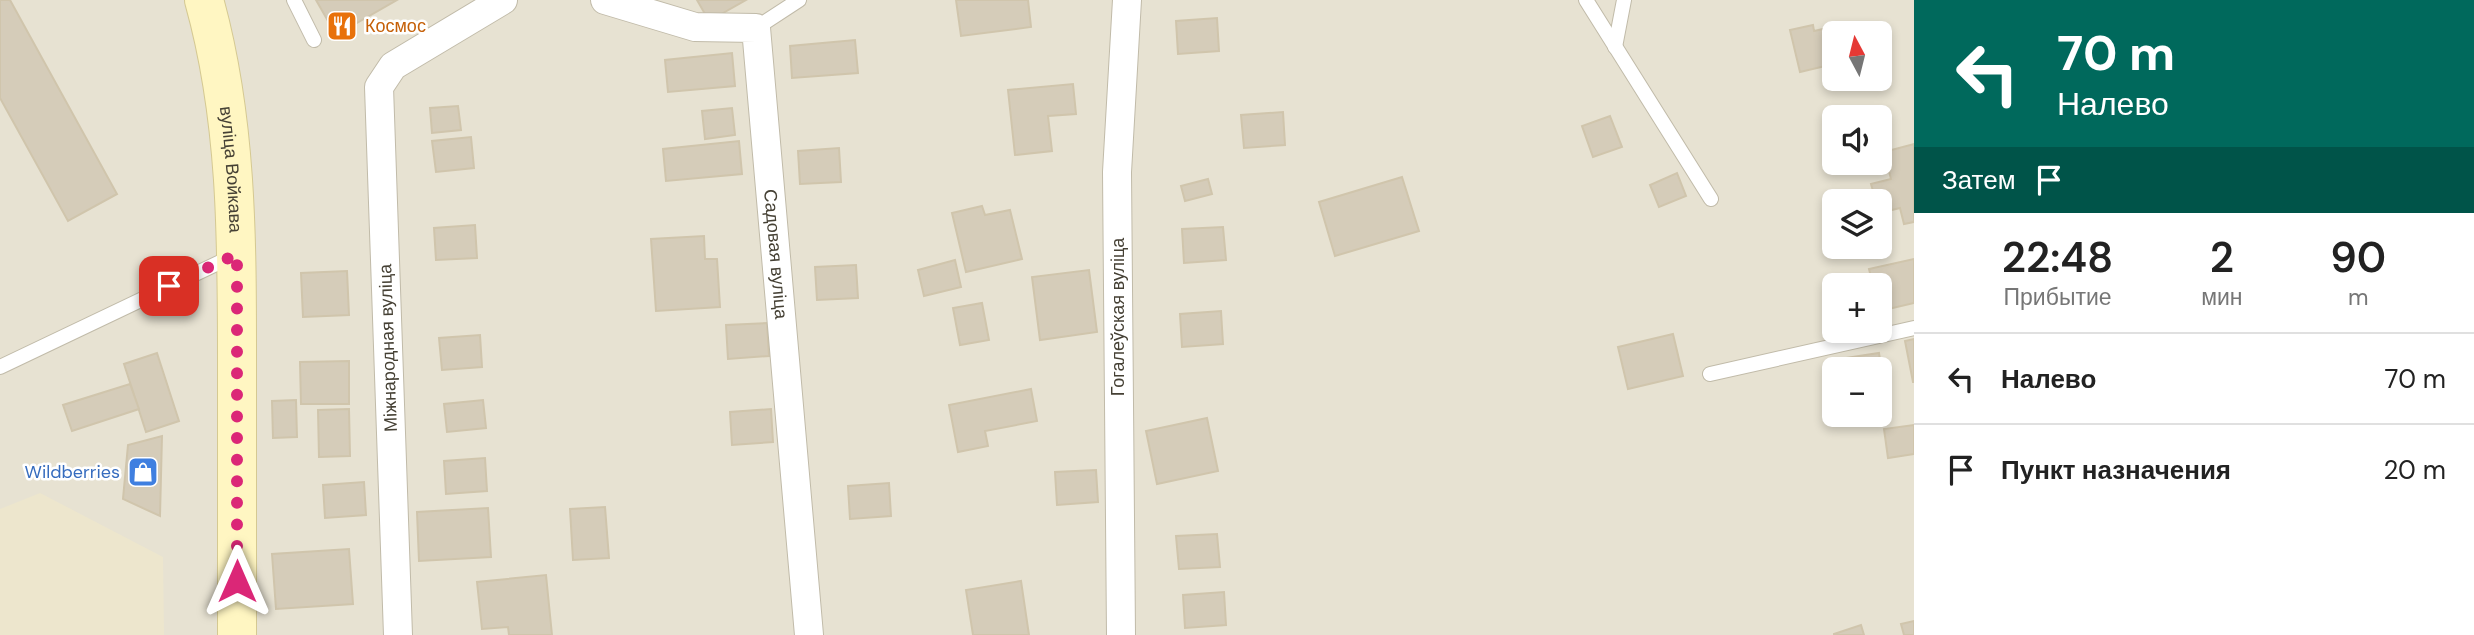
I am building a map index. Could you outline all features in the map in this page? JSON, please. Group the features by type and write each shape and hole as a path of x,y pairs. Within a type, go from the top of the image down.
{"main road":[{"name":"вуліца Войкава","path":"204,0 219,54 234,176 237,254 237,635"}],"street":[{"name":"Міжнародная вуліца","path":"398,635 379,87 393,66 503,0"},
{"path":"605,0 695,27 756,28"},
{"name":"Гогалеўская вуліца","path":"1121,635 1117,172 1127,0"},
{"name":"Садовая вуліца","path":"756,28 809,635"}],"lane":[{"path":"294,0 314,40"},
{"path":"756,28 799,0"},
{"path":"1586,0 1711,199"},
{"path":"1615,47 1624,0"},
{"path":"0,367 237,254"},
{"path":"1710,374 1914,328"}],"shaded area":[{"path":"0,0 1914,0 1914,635 0,635"},
{"path":"40,493 163,557 164,635 0,635 0,509"}],"building":[{"path":"0,0 10,0 117,194 68,221 0,98"},
{"name":"Космос","path":"316,0 397,0 336,35"},
{"path":"697,0 746,0 709,21"},
{"path":"956,0 1028,0 1031,27 961,36"},
{"path":"1217,18 1219,51 1178,54 1176,21"},
{"path":"1813,25 1814,31 1822,29 1822,67 1800,72 1790,30"},
{"path":"855,40 858,73 792,78 790,46"},
{"path":"732,53 735,86 668,92 665,60"},
{"path":"1073,84 1076,114 1048,116 1052,151 1015,155 1008,90"},
{"path":"458,106 461,130 432,133 430,108"},
{"path":"732,108 735,135 705,139 702,111"},
{"path":"1283,112 1285,145 1244,148 1241,115"},
{"path":"1610,116 1622,147 1593,157 1582,126"},
{"path":"471,137 474,168 436,172 432,141"},
{"path":"739,141 742,174 666,181 663,149"},
{"path":"1914,144 1914,222 1904,224 1900,208 1892,210 1892,189 1872,189 1871,184 1891,179 1892,150"},
{"path":"839,148 841,182 800,184 798,151"},
{"path":"1677,173 1686,196 1659,207 1650,185"},
{"path":"1402,177 1419,231 1335,256 1319,202"},
{"path":"1208,179 1212,194 1185,201 1181,186"},
{"path":"982,206 985,215 1010,210 1022,259 966,272 952,213"},
{"path":"475,225 477,258 436,260 434,228"},
{"path":"1223,227 1226,260 1184,263 1182,229"},
{"path":"704,236 705,259 717,259 720,307 656,311 651,239"},
{"path":"1914,259 1914,303 1892,308 1892,273 1870,273 1869,269"},
{"path":"955,260 961,287 924,296 918,270"},
{"path":"856,265 858,298 817,300 815,267"},
{"path":"1089,270 1097,332 1040,340 1032,277"},
{"path":"347,271 349,315 303,317 301,273"},
{"path":"982,303 989,340 960,345 953,308"},
{"path":"1221,311 1223,344 1182,347 1180,314"},
{"path":"767,323 769,356 728,359 726,325"},
{"path":"1673,334 1683,376 1628,389 1618,347"},
{"path":"480,335 482,367 442,370 439,338"},
{"path":"1914,339 1914,382 1913,382 1905,341"},
{"path":"157,353 179,421 146,432 124,364"},
{"path":"1879,353 1880,357 1852,357"},
{"path":"349,361 349,404 301,404 300,362"},
{"path":"130,384 139,409 72,431 63,405"},
{"path":"1031,389 1037,421 985,431 988,446 958,452 949,405"},
{"path":"296,400 297,437 273,438 272,401"},
{"path":"483,400 486,428 447,432 444,404"},
{"path":"349,409 350,456 319,457 318,410"},
{"path":"771,409 773,442 732,445 730,412"},
{"path":"1207,418 1218,471 1157,484 1146,431"},
{"path":"1914,425 1914,454 1888,458 1884,429"},
{"name":"Wildberries","path":"162,436 160,516 123,499 128,445"},
{"path":"485,458 487,491 446,494 444,461"},
{"path":"1096,470 1098,502 1057,505 1055,472"},
{"path":"364,482 366,515 325,518 323,485"},
{"path":"889,483 891,516 850,519 848,486"},
{"path":"605,507 609,558 573,560 570,509"},
{"path":"488,508 491,557 419,561 417,512"},
{"path":"1217,534 1220,567 1179,569 1176,536"},
{"path":"349,549 353,604 276,609 272,554"},
{"path":"546,575 552,635 509,635 508,627 482,629 477,582"},
{"path":"1021,581 1029,635 973,635 966,590"},
{"path":"1224,592 1226,625 1185,628 1183,595"},
{"path":"1914,621 1914,635 1904,635 1901,624"},
{"path":"1861,625 1864,635 1834,635 1834,634"}],"place":[{"name":"Космос","path":"342,26"},
{"name":"Wildberries","path":"143,472"}],"route":[{"path":"169,286 237,254 237,581"}]}
